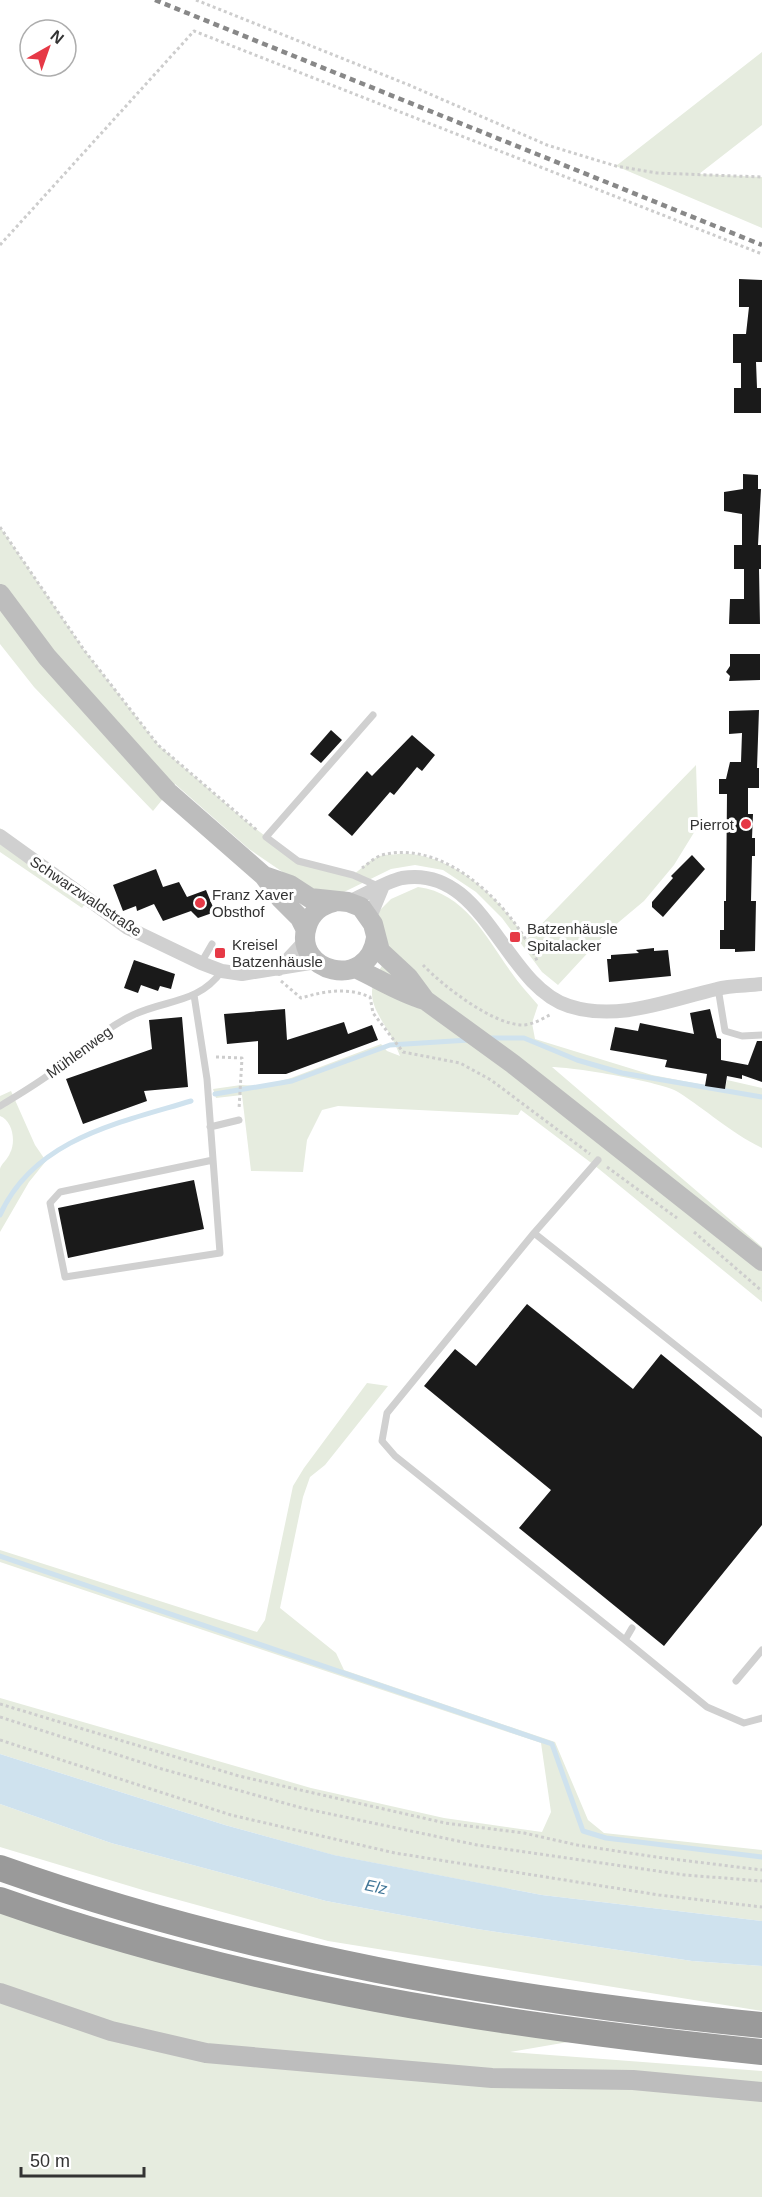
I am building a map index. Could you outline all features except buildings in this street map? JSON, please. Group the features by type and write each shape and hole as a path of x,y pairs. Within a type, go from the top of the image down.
{"highway":[{"path":"0,1868 180,1925 298,1954 648,2014 762,2025"},
{"path":"0,1900 181,1956 288,1982 426,2009 603,2036 762,2052"}],"main road":[{"path":"0,594 47,657 168,792 264,876 280,899 300,918 316,962 335,971 355,968 387,972"},
{"path":"264,876 290,885 310,898 341,902 360,908 370,918 387,972 401,993 425,1000 462,1026 762,1261"},
{"path":"306,935 316,912 341,902"},
{"path":"355,968 368,959 376,938"},
{"path":"0,1993 111,2031 227,2056 492,2078 633,2080 762,2092"}],"street":[{"name":"Schwarzwaldstraße","path":"0,836 128,928 201,963 222,971 242,974 316,962"},
{"path":"341,902 382,888 399,879 415,877 437,882 458,892 478,910 516,961 540,988 568,1006 614,1011 647,1008 718,988 762,984"},
{"path":"370,918 382,888"},
{"path":"276,969 306,935"}],"lane":[{"path":"373,715 266,837 298,861 353,875 382,888"},
{"path":"201,963 212,944"},
{"name":"Mühlenweg","path":"0,1106 55,1071 96,1036 133,1015 194,995 211,986 222,971"},
{"path":"718,988 725,1031 742,1036 762,1035"},
{"path":"194,995 203,1057 213,1160 220,1252 65,1277 50,1203 60,1192 213,1160"},
{"path":"210,1127 239,1120"},
{"path":"598,1160 534,1233 387,1413 382,1441 395,1456 707,1707 744,1723 762,1718"},
{"path":"534,1233 762,1414"},
{"path":"625,1640 633,1628"},
{"path":"736,1681 762,1650"}],"path":[{"path":"196,0 558,148 616,166 657,173 762,177"},
{"path":"0,245 194,31 762,254"},
{"path":"0,527 84,650 158,745 266,837"},
{"path":"403,1052 373,1013 370,997 400,957 408,955 416,958 438,980 468,1001 521,1025 532,1023 568,1006"},
{"path":"276,969 282,982 301,998 321,992 353,990 370,997"},
{"path":"203,1057 242,1058 239,1120"},
{"path":"0,1704 239,1776 445,1823 524,1833 577,1845 656,1857 762,1870"},
{"path":"0,1717 162,1769 302,1808 477,1845 685,1875 762,1881"},
{"path":"0,1740 231,1815 395,1853 658,1895 762,1907"}],"shaded area":[{"path":"762,52 762,125 699,174 762,177 762,228 616,166"},
{"path":"0,527 84,650 158,745 248,823 298,861 353,875 376,857 384,855 418,855 437,860 472,880 488,894 503,908 526,940 696,765 698,826 674,865 644,901 607,932 558,985 542,972 502,918 476,892 443,870 415,865 391,869 344,892 325,893 306,888 249,849 175,784 153,811 34,687 0,644"},
{"path":"0,828 92,894 82,908 0,852"},
{"path":"418,887 449,898 461,907 483,931 514,976 538,1005 532,1023 535,1039 652,1075 725,1089 727,1080 762,1088 762,1148 669,1088 617,1076 552,1067 762,1247 762,1302 594,1165 521,1110 518,1115 338,1106 322,1110 307,1140 303,1172 251,1171 242,1095 216,1098 213,1089 241,1085 262,1086 291,1078 381,1044 387,1051 400,1056 374,1006 372,995 373,984 379,970 391,954 378,912 391,899"},
{"path":"11,1091 35,1145 46,1161 29,1182 0,1232 0,1169 10,1153 13,1138 8,1122 0,1116 0,1096"},
{"path":"367,1383 388,1386 325,1465 310,1477 303,1497 280,1608 336,1653 344,1670 555,1742 588,1820 604,1833 762,1850 762,1921 542,1895 333,1855 225,1825 0,1754 0,1698 311,1788 444,1818 542,1832 551,1812 541,1743 0,1562 0,1550 257,1632 265,1620 293,1486"},
{"path":"0,1804 111,1843 326,1901 477,1929 692,1961 762,1966 762,2011 328,1941 146,1891 0,1847"},
{"path":"0,1900 181,1956 603,2036 510,2052 762,2071 762,2197 0,2197"}],"water":[{"name":"Elz","path":"0,1754 225,1825 334,1855 542,1895 762,1921 762,1966 692,1961 477,1929 326,1901 111,1843 0,1804"}],"waterway":[{"path":"487,1038 524,1038 577,1060 622,1073 762,1097"},
{"path":"215,1094 292,1081 390,1045 469,1040"},
{"path":"0,1215 15,1189 34,1168 56,1151 107,1127 191,1101"},
{"path":"0,1556 552,1744 583,1831 606,1838 762,1857"}],"railway":[{"path":"155,0 762,245"}],"place":[{"name":"Pierrot","path":"746,824"},
{"name":"Franz Xaver Obsthof","path":"200,903"},
{"name":"Batzenhäusle Spitalacker","path":"515,937"},
{"name":"Kreisel Batzenhäusle","path":"220,953"}]}
